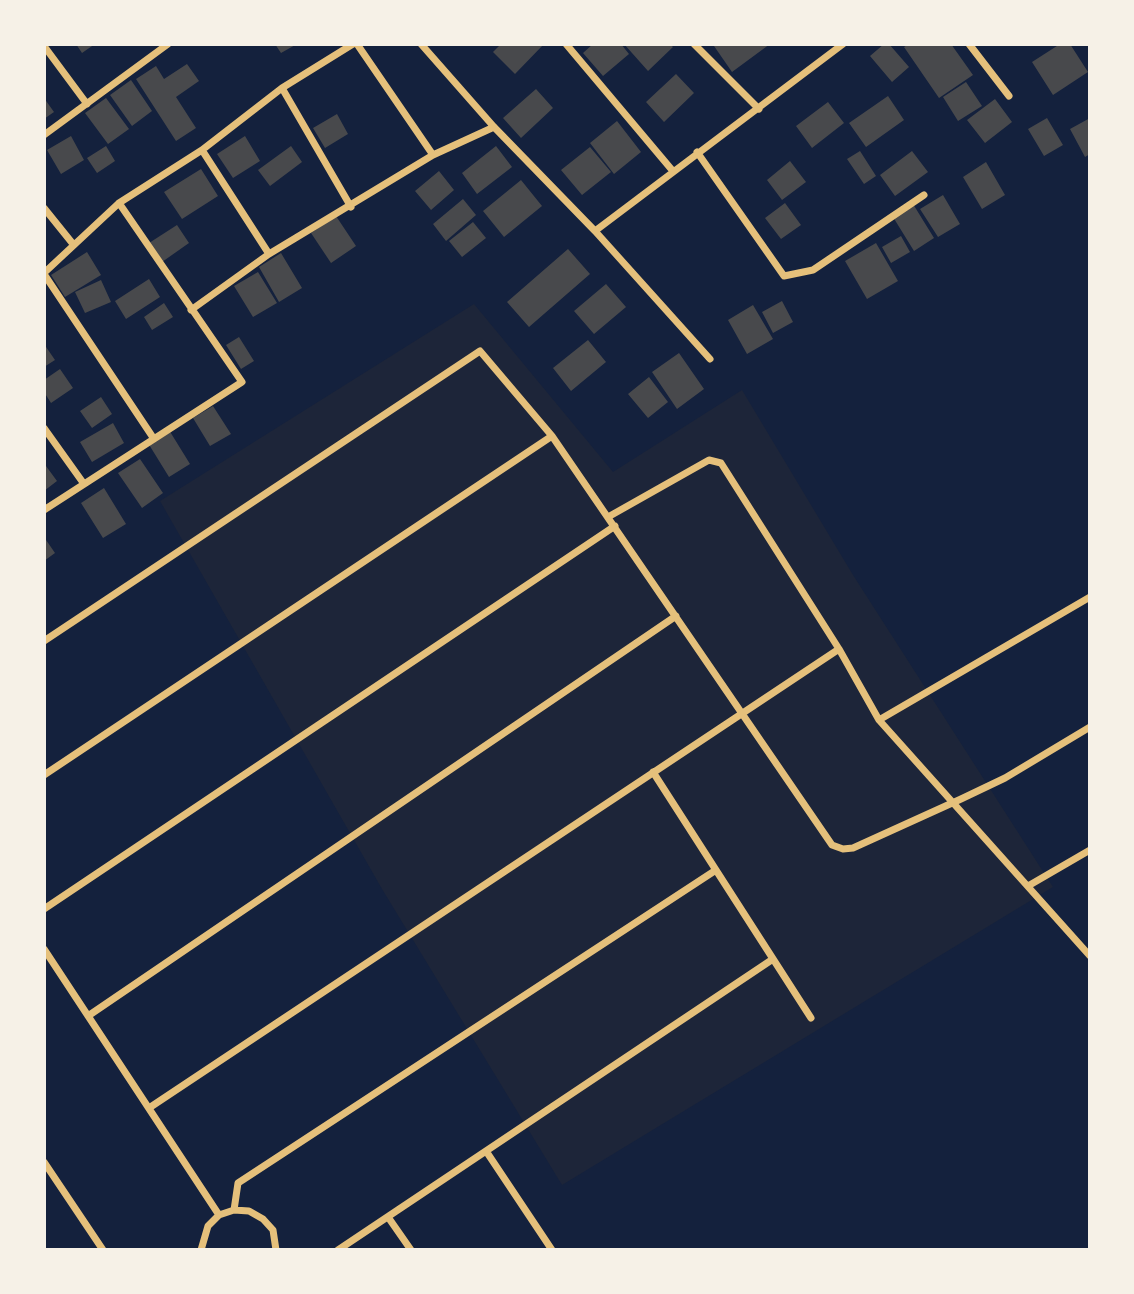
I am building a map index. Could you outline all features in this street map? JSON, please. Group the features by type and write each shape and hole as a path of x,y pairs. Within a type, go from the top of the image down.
{"street":[{"path":"44,135 157,47 168,44"},
{"path":"154,439 44,273 119,203 202,150 282,88 355,44 433,155"},
{"path":"421,44 494,127 595,231 710,359"},
{"path":"566,44 672,170"},
{"path":"694,44 759,109"},
{"path":"595,231 672,170 759,109 843,44"},
{"path":"969,44 1009,96"},
{"path":"44,46 87,104"},
{"path":"282,88 351,207"},
{"path":"191,310 269,254 351,207 433,155 494,127"},
{"path":"202,150 269,254"},
{"path":"697,152 784,276 813,270 925,195"},
{"path":"44,510 242,382 119,203"},
{"path":"44,208 73,244"},
{"path":"44,640 477,352 484,353 552,436 832,845 843,849 853,848 1005,778 1090,727"},
{"path":"44,428 84,484"},
{"path":"44,775 552,436"},
{"path":"608,517 709,460 721,463 838,649 879,720 950,803 1090,956"},
{"path":"44,909 615,526"},
{"path":"879,720 1090,597"},
{"path":"88,1016 676,616"},
{"path":"149,1108 838,649"},
{"path":"653,772 811,1018"},
{"path":"1028,886 1090,850"},
{"path":"234,1210 238,1183 716,870"},
{"path":"44,949 219,1215"},
{"path":"338,1250 773,959"},
{"path":"486,1151 552,1250"},
{"path":"44,1162 103,1250"},
{"path":"201,1250 208,1226 219,1215 234,1210 249,1211 263,1219 273,1230 276,1250"},
{"path":"388,1217 411,1250"}],"shaded area":[{"path":"474,304 613,472 742,390 853,575 1053,887 562,1185 382,889 160,501"}],"building":[{"path":"76,44 95,44 82,53"},
{"path":"275,44 297,44 281,53"},
{"path":"501,44 544,44 515,74 493,52"},
{"path":"593,44 621,44 629,54 603,76 583,53"},
{"path":"624,44 670,44 673,47 648,71"},
{"path":"770,44 732,72 714,46"},
{"path":"884,44 889,44 909,67 892,82 870,56"},
{"path":"909,44 951,44 973,75 939,98 904,47"},
{"path":"1060,44 1070,44 1088,72 1053,95 1032,62"},
{"path":"187,64 199,81 176,97 196,128 176,141 136,79 156,66 164,79"},
{"path":"676,74 694,93 664,122 646,102"},
{"path":"131,80 152,111 132,126 110,95"},
{"path":"966,82 982,106 958,121 943,97"},
{"path":"536,89 553,108 521,138 503,118"},
{"path":"888,96 904,120 866,147 849,123"},
{"path":"44,98 54,112 44,119"},
{"path":"106,98 129,129 108,144 85,113"},
{"path":"995,99 1012,122 985,143 967,120"},
{"path":"828,102 844,123 812,148 796,126"},
{"path":"337,114 348,134 325,148 313,128"},
{"path":"1047,118 1063,145 1044,156 1028,129"},
{"path":"1090,118 1090,154 1085,157 1070,129"},
{"path":"617,121 641,152 614,174 590,143"},
{"path":"71,136 84,160 61,174 47,150"},
{"path":"245,136 260,161 233,178 217,154"},
{"path":"106,146 115,161 97,173 87,158"},
{"path":"291,146 302,162 270,186 258,170"},
{"path":"496,146 512,167 477,194 462,173"},
{"path":"590,147 611,172 582,195 561,170"},
{"path":"860,151 876,176 864,184 847,159"},
{"path":"912,151 928,172 895,196 880,175"},
{"path":"790,161 806,182 782,200 767,180"},
{"path":"986,162 1005,195 982,209 963,177"},
{"path":"201,169 218,196 182,219 164,192"},
{"path":"439,171 454,190 431,210 415,191"},
{"path":"521,180 542,206 504,237 483,211"},
{"path":"943,195 960,224 938,237 920,209"},
{"path":"463,199 476,215 446,241 433,224"},
{"path":"785,203 801,225 781,239 765,218"},
{"path":"913,204 934,238 914,251 893,217"},
{"path":"336,216 356,246 331,263 311,233"},
{"path":"473,222 486,238 462,257 449,241"},
{"path":"177,225 189,243 162,262 149,243"},
{"path":"901,236 910,252 891,263 882,247"},
{"path":"876,243 898,281 867,299 845,261"},
{"path":"568,249 590,274 529,327 507,302"},
{"path":"87,252 101,275 65,297 51,275"},
{"path":"281,253 302,288 279,302 259,267"},
{"path":"258,272 277,303 253,317 234,286"},
{"path":"149,279 160,297 126,319 115,301"},
{"path":"101,280 111,302 85,313 75,292"},
{"path":"606,284 626,307 594,334 574,311"},
{"path":"782,301 793,322 773,333 762,312"},
{"path":"164,303 173,317 152,330 144,317"},
{"path":"753,305 773,339 747,354 728,320"},
{"path":"239,337 254,361 241,369 226,345"},
{"path":"588,340 606,362 571,391 553,368"},
{"path":"44,344 55,360 44,367"},
{"path":"679,353 704,389 677,409 652,372"},
{"path":"60,369 73,388 51,403 44,392 44,380"},
{"path":"649,377 668,402 648,418 628,394"},
{"path":"101,397 112,414 92,428 80,411"},
{"path":"213,406 231,434 210,446 193,418"},
{"path":"113,423 124,443 92,462 80,442"},
{"path":"169,430 190,464 169,477 148,443"},
{"path":"140,459 163,493 142,508 118,473"},
{"path":"46,466 57,481 44,491 44,468"},
{"path":"104,488 126,524 103,538 81,503"},
{"path":"44,537 55,553 44,561"}]}
